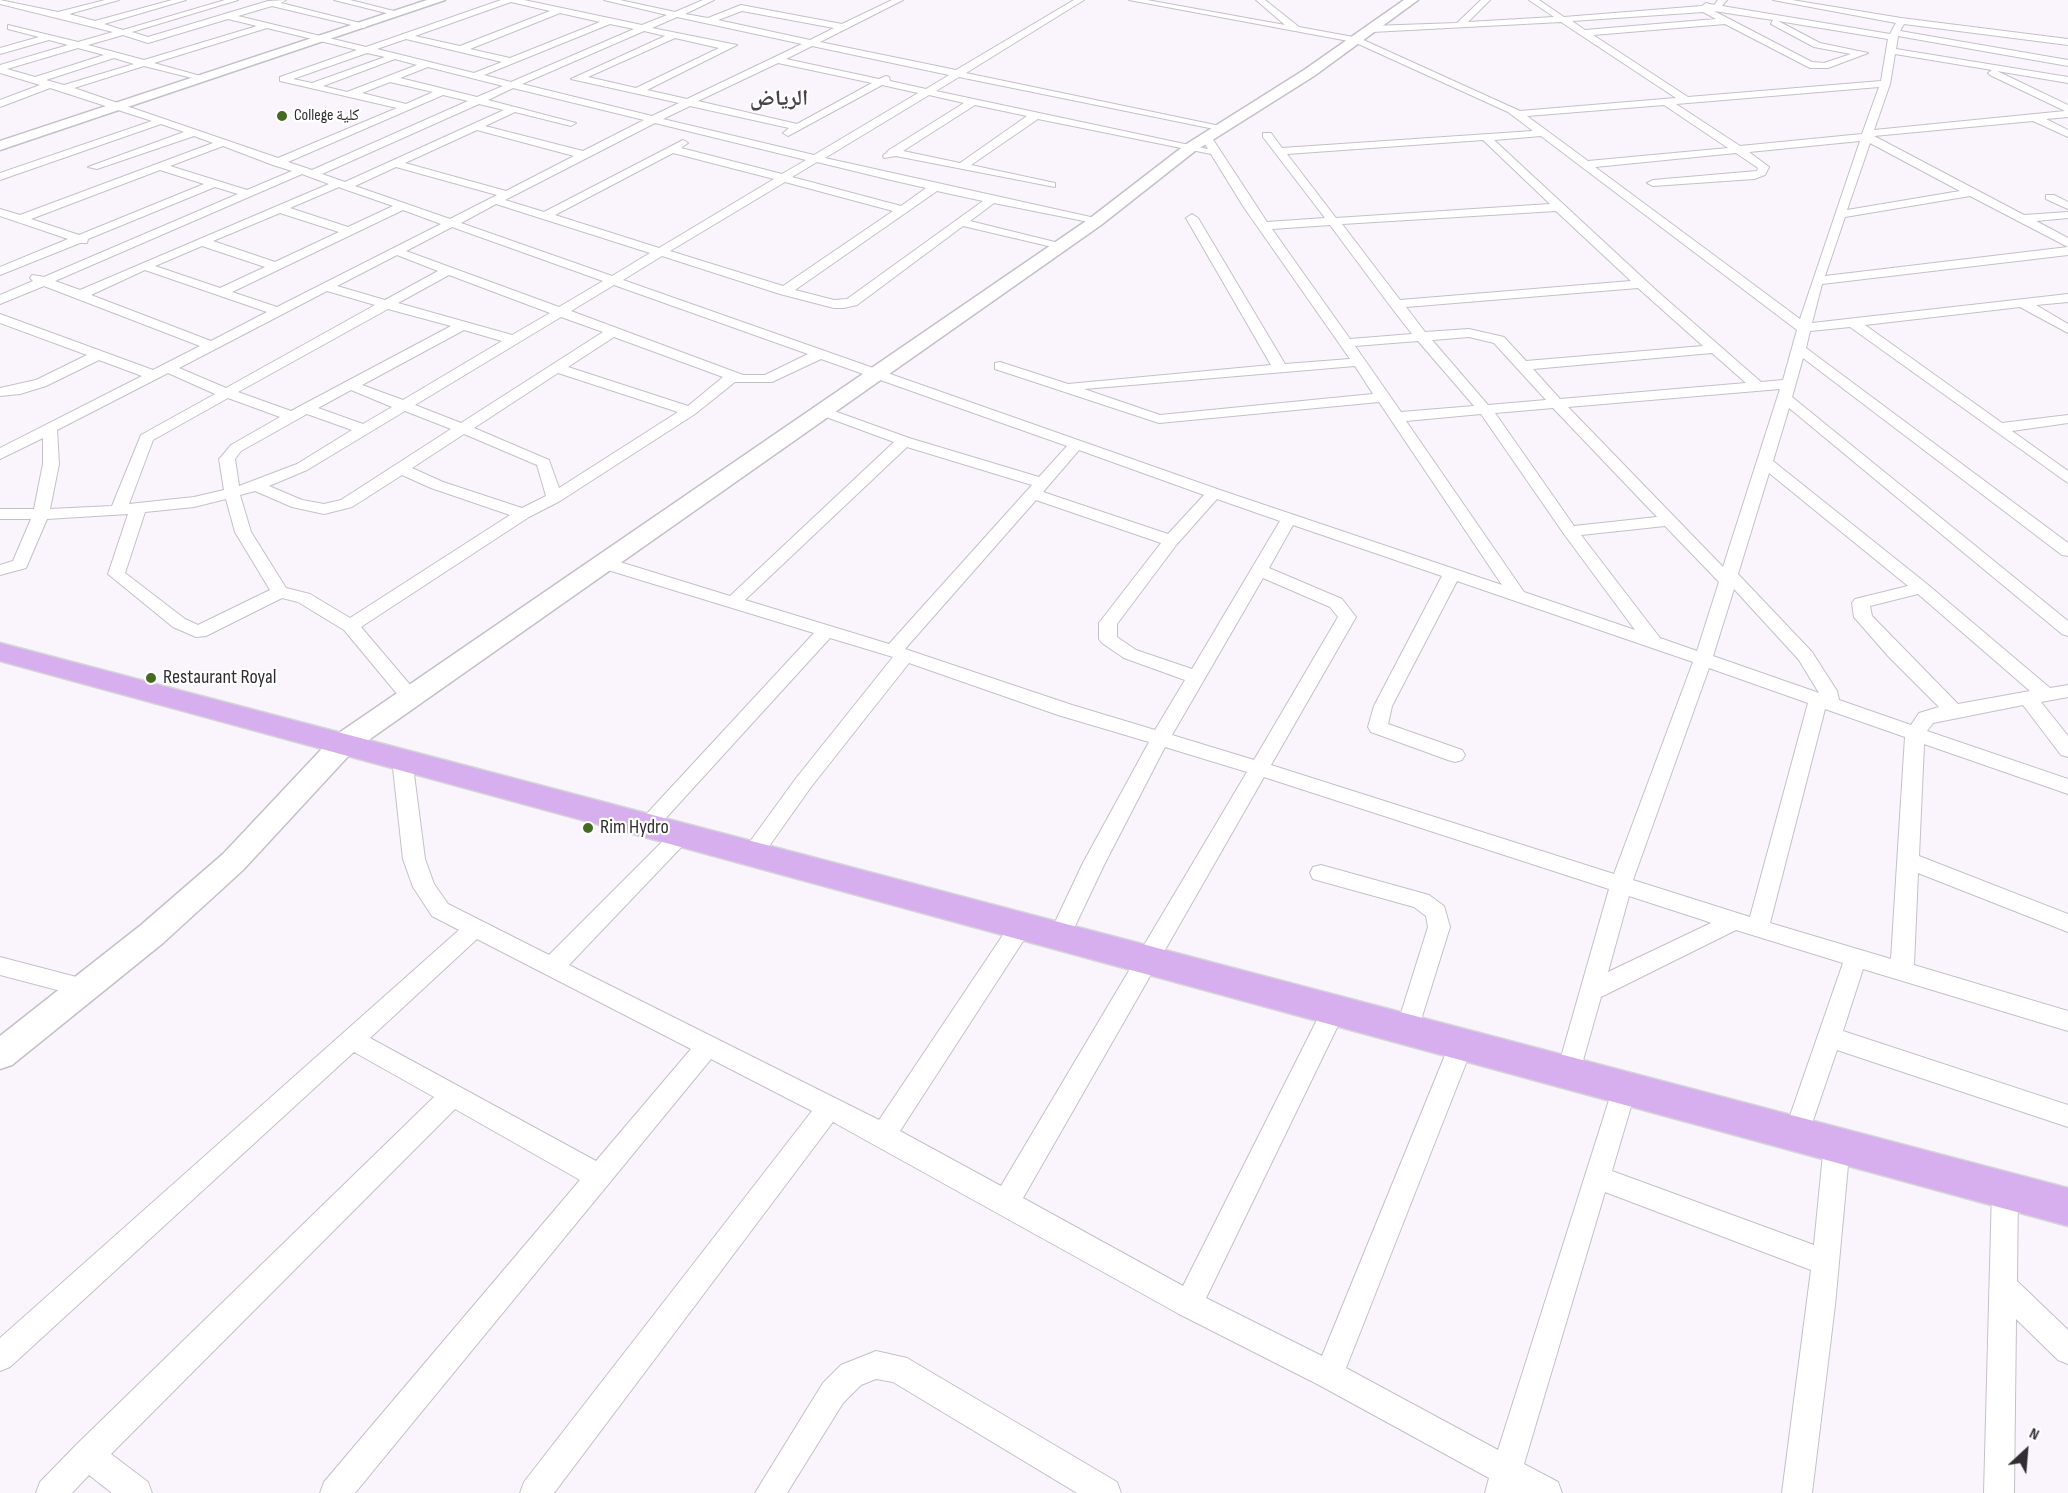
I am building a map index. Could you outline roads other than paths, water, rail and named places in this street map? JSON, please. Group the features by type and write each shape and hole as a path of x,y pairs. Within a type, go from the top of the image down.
{"main road":[{"path":"0,652 1147,961 1625,1086 2068,1207"}],"street":[{"path":"0,13 44,0"},
{"path":"0,51 177,0"},
{"path":"0,69 234,0"},
{"path":"148,40 282,0"},
{"path":"338,0 398,13"},
{"path":"351,3 360,0"},
{"path":"0,146 439,0"},
{"path":"428,63 348,95 283,80 366,48 511,0 729,47"},
{"path":"608,0 1078,99 1205,138 1518,596"},
{"path":"0,300 217,207 307,173 710,0"},
{"path":"0,454 210,345 329,288 656,118 808,42 899,0"},
{"path":"0,514 118,511 194,502 256,486 302,467 1080,0"},
{"path":"1133,0 1295,28 1364,34 1461,24 1716,8 1723,0"},
{"path":"1260,0 1295,28"},
{"path":"0,1055 152,934 233,862 343,744 1095,222 1205,138 1309,74 1412,0"},
{"path":"1461,24 1486,0"},
{"path":"1533,0 1686,100"},
{"path":"1671,0 1803,22 1886,45 2068,80"},
{"path":"1777,0 1818,3 1886,45"},
{"path":"0,1 78,19 188,51"},
{"path":"0,30 58,14 114,3 142,11"},
{"path":"78,19 114,3"},
{"path":"271,3 364,25"},
{"path":"1803,22 1818,3"},
{"path":"1584,5 1598,15"},
{"path":"711,20 740,8 841,27"},
{"path":"1702,8 1815,66 1825,66 1886,45 1961,29 2068,42"},
{"path":"460,49 560,10"},
{"path":"51,84 146,63 310,12"},
{"path":"1761,15 1817,45 1956,44 2068,63"},
{"path":"228,16 935,187 1095,222"},
{"path":"164,20 231,37"},
{"path":"477,75 609,21"},
{"path":"1584,33 1726,21"},
{"path":"528,23 579,33"},
{"path":"11,27 201,79"},
{"path":"1956,44 1961,29"},
{"path":"637,91 763,32"},
{"path":"1364,34 1519,114 1803,328 2068,298"},
{"path":"1994,50 2000,34"},
{"path":"569,82 675,35"},
{"path":"404,36 511,61"},
{"path":"2040,58 2045,39"},
{"path":"1569,1071 1621,884 1703,659 1766,462 1817,281 1885,84 1886,45"},
{"path":"0,104 115,55"},
{"path":"311,87 396,56"},
{"path":"774,59 1041,116 1205,138"},
{"path":"1972,63 2068,109"},
{"path":"732,165 912,64"},
{"path":"0,69 194,132 1076,445 1654,642 2068,787"},
{"path":"580,78 799,127"},
{"path":"390,79 513,109 580,119"},
{"path":"1519,114 1885,84"},
{"path":"547,92 558,87"},
{"path":"277,163 442,92"},
{"path":"353,94 406,107"},
{"path":"961,167 1041,116 1078,99"},
{"path":"865,170 974,101"},
{"path":"1653,183 1761,173 1764,167 1666,102"},
{"path":"532,141 607,107"},
{"path":"80,295 256,219 395,163 513,109"},
{"path":"1585,165 2068,114"},
{"path":"2034,117 2068,134"},
{"path":"0,177 161,121"},
{"path":"474,126 585,155"},
{"path":"547,215 707,131"},
{"path":"93,167 194,132"},
{"path":"1280,151 1544,134"},
{"path":"1267,135 1421,336 1485,410 1570,531 1654,642"},
{"path":"1867,136 2068,243"},
{"path":"1487,139 1642,284 1757,386"},
{"path":"19,219 222,143"},
{"path":"672,149 900,209"},
{"path":"893,152 1051,185"},
{"path":"59,156 127,178"},
{"path":"395,163 503,198 547,215 785,291 834,304 852,302 991,200"},
{"path":"159,166 249,194"},
{"path":"3,268 215,183"},
{"path":"785,291 900,209 935,187"},
{"path":"1839,215 1971,192"},
{"path":"2050,197 2068,206"},
{"path":"221,292 403,206"},
{"path":"217,207 256,219"},
{"path":"1263,226 1558,207"},
{"path":"280,209 348,231"},
{"path":"0,212 78,238 108,254"},
{"path":"2023,219 2068,215"},
{"path":"1192,218 1280,368"},
{"path":"961,222 1061,245"},
{"path":"203,242 275,266"},
{"path":"1817,281 2068,251"},
{"path":"399,252 748,380 766,378 819,354"},
{"path":"144,267 279,312"},
{"path":"3,268 210,345"},
{"path":"118,511 146,438 448,270"},
{"path":"1396,304 1642,284"},
{"path":"329,288 514,340"},
{"path":"2024,304 2068,329"},
{"path":"0,318 152,375"},
{"path":"1854,323 2065,473"},
{"path":"280,592 243,532 232,493 227,459 236,448 463,324"},
{"path":"256,486 298,504 324,509 346,504 612,332"},
{"path":"1345,343 1469,333 1490,336 1499,340 1669,521 1806,656 1828,692 1758,928"},
{"path":"1522,366 1716,349"},
{"path":"1799,349 2068,551"},
{"path":"0,392 20,390 41,383 98,355"},
{"path":"1065,387 1359,362"},
{"path":"1000,366 1159,419 1383,397"},
{"path":"167,368 226,393 365,430"},
{"path":"557,368 690,411"},
{"path":"351,626 523,514 554,498 690,411 733,376"},
{"path":"1606,381 1623,398"},
{"path":"350,385 406,405 544,463 554,498"},
{"path":"1396,417 1757,386 1787,391 2068,630"},
{"path":"823,411 1037,488 1171,541"},
{"path":"2000,428 2068,419"},
{"path":"0,570 20,564 41,514 51,464 50,429"},
{"path":"734,602 904,441"},
{"path":"753,853 899,653 1037,488 1076,445"},
{"path":"1766,462 1921,588 2038,697 2068,750"},
{"path":"402,469 437,485 523,514"},
{"path":"1195,677 1130,654 1108,639 1108,623 1171,541 1214,493"},
{"path":"138,509 116,574 179,622 196,631 206,630 280,592 303,598 351,626 410,697"},
{"path":"1059,937 1094,862 1160,739 1289,519"},
{"path":"1570,531 1669,521"},
{"path":"604,563 899,653 1065,710 1257,768 1735,921 2068,1021"},
{"path":"1005,1204 1347,617 1336,603 1258,570"},
{"path":"1452,574 1383,705 1378,727 1455,755"},
{"path":"1921,588 1861,603 1863,617 1894,652 1953,710"},
{"path":"647,826 826,631"},
{"path":"1902,971 1915,733 1926,718 1953,710 2068,691"},
{"path":"402,759 414,859 424,887 440,910 883,1135 1189,1304 1329,1375 1504,1482 1547,1493"},
{"path":"552,967 681,835"},
{"path":"1908,860 2068,923"},
{"path":"1321,873 1421,902 1436,912 1439,927 1408,1029"},
{"path":"1591,991 1735,921"},
{"path":"883,1135 1021,926"},
{"path":"0,1357 474,929"},
{"path":"1797,1133 1856,957"},
{"path":"0,966 84,988"},
{"path":"1189,1304 1334,1009"},
{"path":"1829,1037 2068,1116"},
{"path":"353,1040 600,1177"},
{"path":"1329,1375 1462,1043"},
{"path":"335,1493 709,1045"},
{"path":"1504,1482 1625,1086"},
{"path":"51,1493 453,1095"},
{"path":"535,1493 828,1109"},
{"path":"1797,1493 1837,1144"},
{"path":"1597,1177 1825,1262"},
{"path":"1999,1493 2002,1285 2006,1190"},
{"path":"2002,1285 2068,1350"},
{"path":"770,1493 833,1394 850,1376 876,1365 897,1368 1092,1489"},
{"path":"88,1455 137,1493"}],"place":[{"name":"College كلية","path":"282,116"},
{"name":"Restaurant Royal","path":"151,678"},
{"name":"Rim Hydro","path":"588,828"}],"district":[{"name":"الرياض","path":"779,99"}]}
